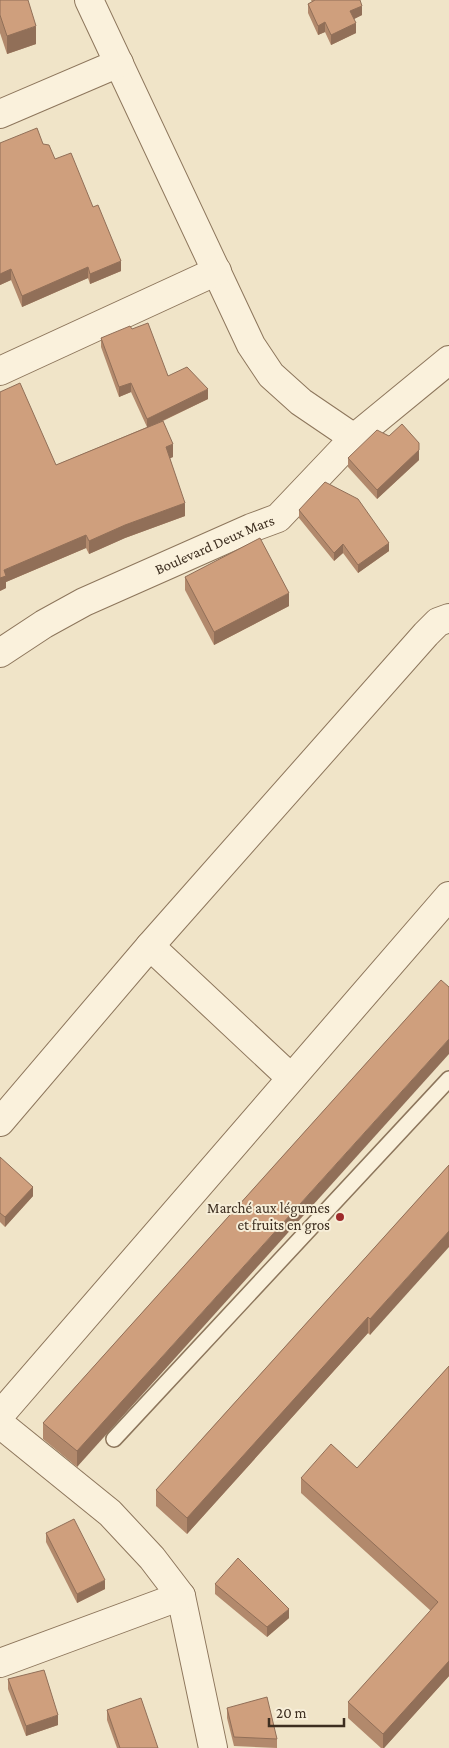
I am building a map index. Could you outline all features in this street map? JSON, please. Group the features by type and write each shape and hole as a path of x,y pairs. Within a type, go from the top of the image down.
{"street":[{"path":"89,0 251,345 271,375 302,402 354,438"},
{"path":"0,114 119,63"},
{"path":"0,371 217,271"},
{"name":"Boulevard Deux Mars","path":"0,653 44,624 84,602 251,528 278,518 354,438 449,360"},
{"path":"0,1122 150,946 426,634 438,622 449,618"},
{"path":"0,1415 291,1078 445,911"},
{"path":"150,946 291,1078"},
{"path":"0,1424 110,1513 152,1558 181,1596 213,1748"},
{"path":"0,1663 181,1596"}],"lane":[{"path":"114,1439 449,1079"}],"building":[{"path":"0,0 28,0 36,26 7,36 0,15"},
{"path":"315,0 360,0 362,6 350,11 356,23 331,35 325,22 318,26 308,4"},
{"path":"37,128 43,144 49,145 55,159 71,153 93,207 98,205 121,261 90,274 88,267 22,296 11,269 0,274 0,143"},
{"path":"148,323 168,376 187,367 208,389 147,419 131,383 119,387 101,338 130,326 132,329"},
{"path":"20,383 56,465 163,421 173,444 166,447 185,503 125,525 89,541 86,535 4,570 6,576 0,578 0,392"},
{"path":"402,424 419,443 419,450 377,490 348,458 377,430 389,436"},
{"path":"325,482 358,499 389,543 358,565 343,544 334,553 299,510"},
{"path":"260,538 289,593 214,632 185,577"},
{"path":"441,980 449,987 449,1039 77,1451 43,1423"},
{"path":"0,1157 33,1187 5,1217 0,1213"},
{"path":"449,1165 449,1231 370,1319 368,1317 187,1518 156,1490"},
{"path":"449,1366 449,1661 383,1734 348,1702 438,1602 301,1478 331,1444 357,1468"},
{"path":"74,1519 105,1580 77,1594 46,1533"},
{"path":"238,1558 289,1609 267,1627 215,1584"},
{"path":"44,1670 58,1715 26,1726 8,1679"},
{"path":"267,1697 277,1739 234,1737 227,1708"},
{"path":"141,1698 158,1748 120,1748 107,1710"}],"place":[{"name":"Marché aux légumes et fruits en gros","path":"340,1217"}]}
